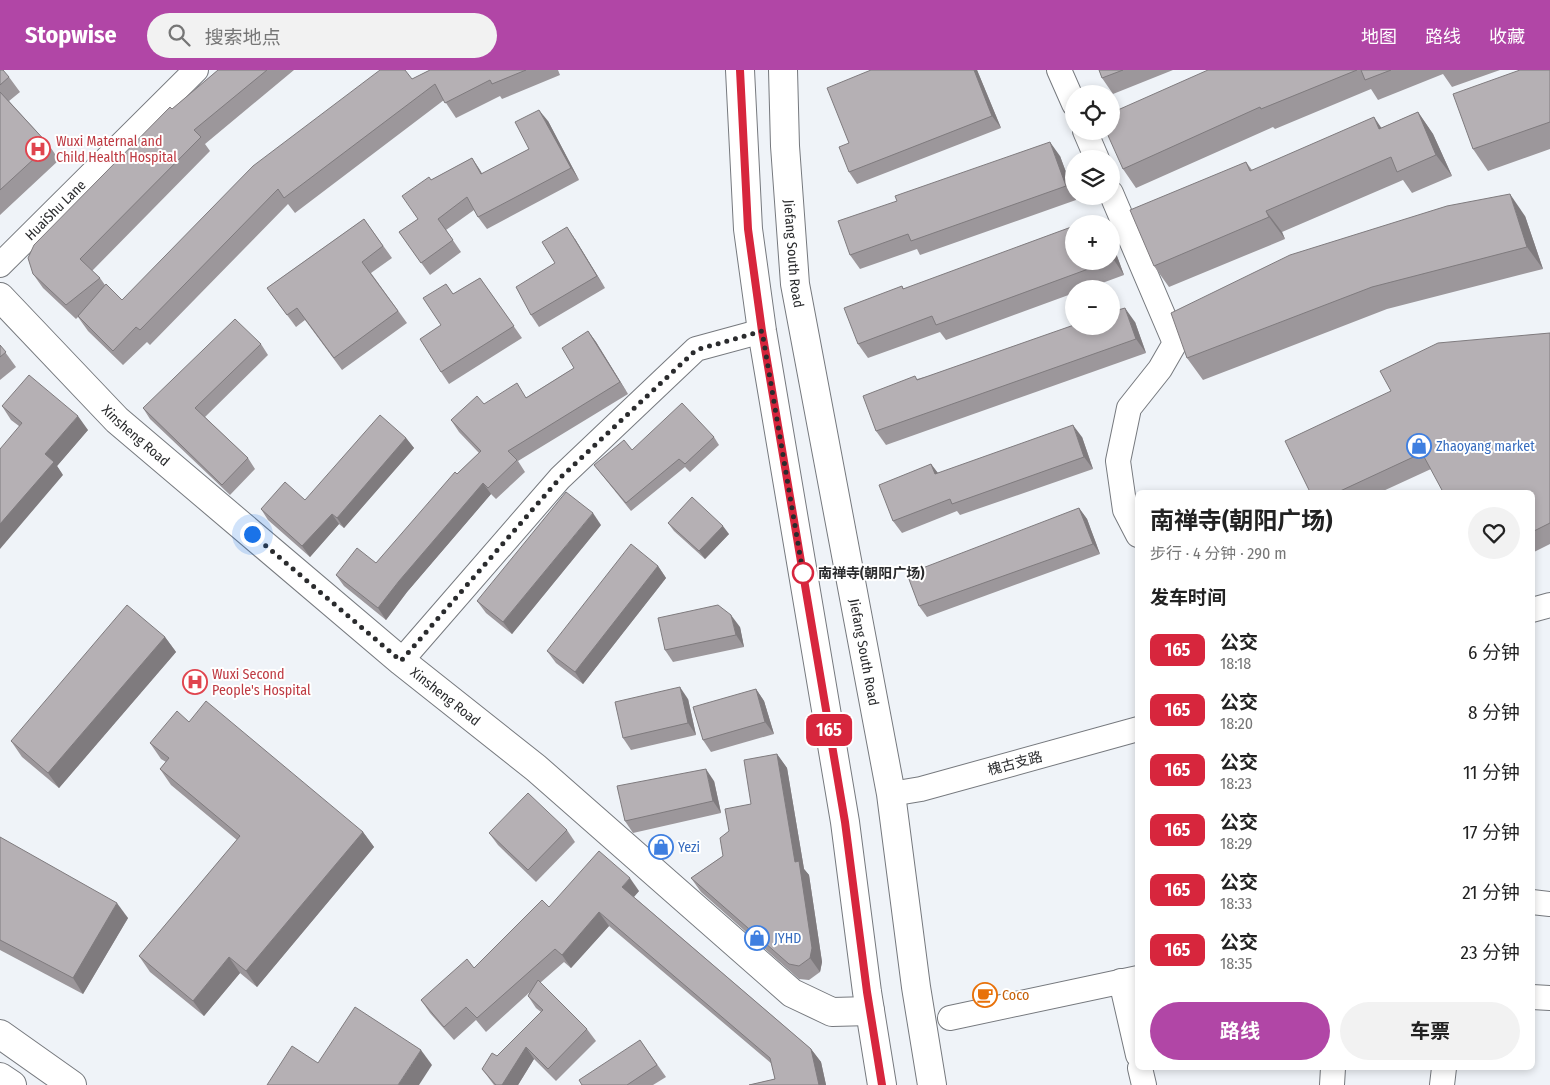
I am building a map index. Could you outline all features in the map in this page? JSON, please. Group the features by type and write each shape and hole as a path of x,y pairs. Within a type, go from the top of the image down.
{"main road":[{"path":"740,70 748,229 762,331 845,822 870,1011 882,1085"},
{"name":"Jiefang South Road","path":"782,70 785,146 796,284 891,794 916,987 932,1085"},
{"name":"Xinsheng Road","path":"0,297 117,420 401,661 536,768 792,993 832,1012 870,1011"},
{"path":"0,1034 72,1085"},
{"path":"0,1077 12,1085"}],"street":[{"name":"HuaiShu Lane","path":"0,265 196,70"},
{"path":"1059,70 1066,85"},
{"path":"1116,205 1175,343 1160,369 1129,408 1118,461 1125,510 1135,529"},
{"path":"401,661 560,478 696,350 762,331"},
{"path":"1535,609 1550,605"},
{"name":"槐古支路","path":"891,794 921,789 1135,730"},
{"path":"1535,902 1550,904"},
{"path":"950,1018 1129,980 1135,1030"},
{"path":"1535,997 1550,998"},
{"path":"1140,1070 1144,1085"},
{"path":"1332,1085 1333,1070"},
{"path":"1442,1085 1444,1070"}],"building":[{"path":"0,70 3,70 9,77 0,85"},
{"path":"218,70 267,70 194,130 201,137 80,259 100,278 66,305 33,274 28,258 34,245 170,107 172,109"},
{"path":"380,70 405,70 412,79 430,70 526,70 492,84 490,80 445,103 435,84 284,198 278,189 140,330 136,327 113,351 78,316 106,284 122,300 253,166"},
{"path":"871,70 974,70 992,116 849,172 839,147 849,143 827,88"},
{"path":"1099,70 1123,70 1102,78"},
{"path":"1208,70 1357,70 1261,109 1260,107 1123,169 1120,162 1120,150 1114,150 1110,140 1120,140 1120,109"},
{"path":"1361,70 1391,70 1365,80"},
{"path":"1520,70 1550,70 1550,122 1473,149 1453,94"},
{"path":"0,92 49,145 0,190"},
{"path":"539,110 571,168 478,217 467,197 438,219 453,240 421,263 399,232 418,219 402,196 429,177 431,180 472,158 481,174 529,149 515,122"},
{"path":"1418,112 1436,155 1397,172 1391,157 1266,211 1269,217 1154,266 1130,210 1246,162 1250,171 1374,117 1379,129"},
{"path":"1050,142 1065,183 1065,186 911,241 908,234 850,255 838,221 897,201 895,196"},
{"path":"1510,194 1527,247 1372,287 1187,358 1171,313 1290,255 1447,206"},
{"path":"364,219 383,246 362,262 398,311 334,358 297,308 287,315 267,288"},
{"path":"567,227 597,276 531,315 516,287 555,263 542,242"},
{"path":"1065,229 1065,270 1086,270 936,325 932,316 858,344 844,308 902,286 903,289"},
{"path":"480,278 514,326 441,372 420,339 441,325 423,298 446,284 453,294"},
{"path":"1125,308 1136,339 876,431 863,396 915,376 917,380 1065,328 1065,335 1120,335 1120,309"},
{"path":"235,319 261,344 195,408 248,458 222,485 143,408"},
{"path":"588,331 620,382 508,451 517,460 488,488 483,483 378,608 336,575 357,548 376,563 455,472 457,474 481,451 451,420 477,396 484,404 517,383 526,398 574,368 562,348"},
{"name":"Zhaoyang market","path":"1550,333 1550,523 1535,530 1535,490 1442,490 1422,453 1342,490 1309,490 1285,441 1391,391 1380,371 1438,343"},
{"path":"0,345 6,352 0,357"},
{"path":"29,375 78,416 45,454 54,462 0,524 0,449 22,423 2,406"},
{"path":"682,403 714,437 685,464 679,459 626,503 594,465 624,440 632,450"},
{"path":"380,415 406,438 337,518 332,514 302,546 261,509 285,482 305,500"},
{"path":"1073,425 1084,457 952,504 950,499 893,521 879,485 931,464 935,474"},
{"path":"566,492 593,513 503,622 477,601"},
{"path":"692,497 723,526 699,551 668,523"},
{"path":"1079,508 1093,544 919,606 907,574"},
{"path":"631,544 658,566 575,672 547,651"},
{"path":"127,605 165,637 48,773 11,741"},
{"path":"718,605 731,615 736,635 665,650 658,618"},
{"path":"680,687 688,723 623,738 615,702"},
{"path":"756,689 765,722 703,740 693,707"},
{"path":"206,701 363,832 246,971 229,957 193,1001 139,956 240,836 160,769 169,758 150,743 177,711 189,722"},
{"path":"777,754 795,862 799,861 812,948 810,958 799,966 789,964 691,878 723,856 720,838 729,831 725,809 751,804 744,760"},
{"path":"706,769 713,801 625,821 617,786"},
{"path":"528,793 567,830 528,870 489,833"},
{"path":"0,837 117,903 73,978 0,940"},
{"path":"599,851 630,878 622,887 811,1049 819,1085 749,1085 775,1079 770,1058 599,912 562,955 555,949 477,1018 466,1007 444,1027 421,1000 467,959 474,968 542,900 549,907"},
{"path":"538,980 587,1029 548,1069 526,1047 502,1085 496,1085 482,1069 492,1053 497,1056 543,1010 528,996"},
{"path":"355,1007 421,1050 398,1085 267,1085 292,1046 318,1063"},
{"path":"640,1040 657,1065 627,1085 582,1085 579,1080"}],"bus line":[{"name":"165","path":"740,70 748,229 762,331 845,822 867,992 882,1085"}],"place":[{"name":"Wuxi Maternal and Child Health Hospital","path":"38,149"},
{"name":"Zhaoyang market","path":"1419,446"},
{"name":"南禅寺(朝阳广场)","path":"803,573"},
{"name":"Wuxi Second People's Hospital","path":"195,682"},
{"name":"Yezi","path":"661,847"},
{"name":"JYHD","path":"757,938"},
{"name":"Coco","path":"985,995"}],"route":[{"path":"252,534 401,661 560,478 696,350 762,331 803,573"}]}
